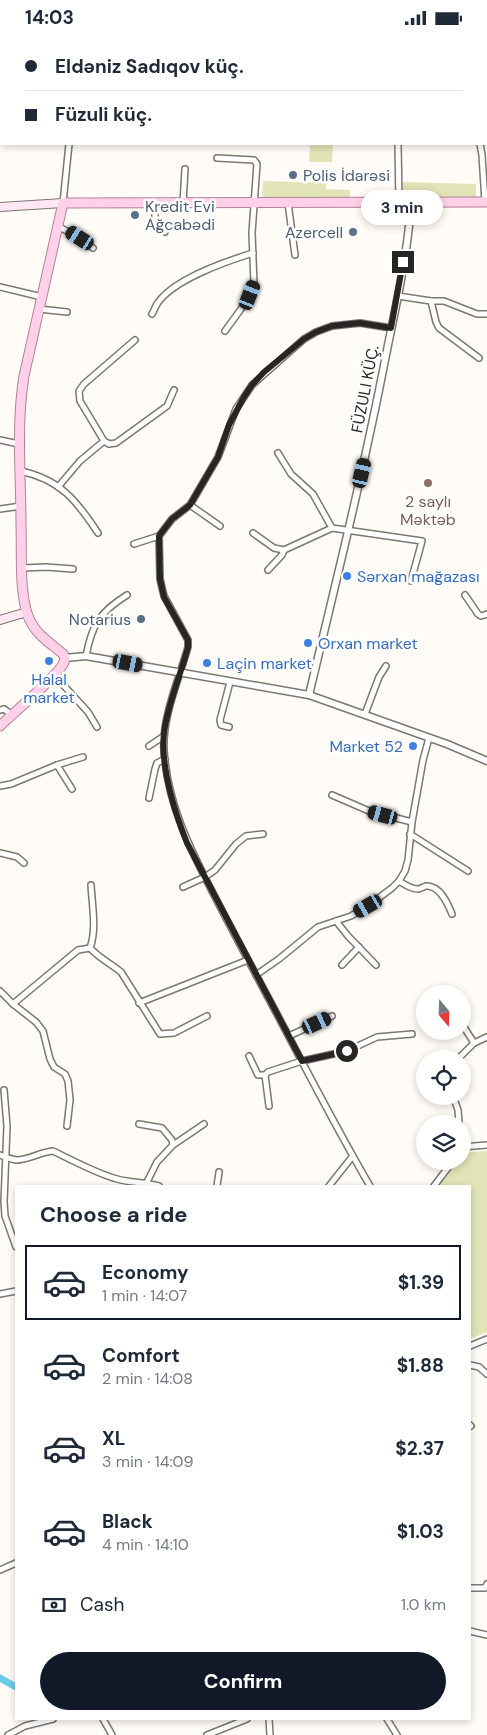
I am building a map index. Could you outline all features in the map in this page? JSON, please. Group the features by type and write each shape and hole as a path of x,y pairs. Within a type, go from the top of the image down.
{"main road":[{"path":"0,207 63,203 486,202"},
{"path":"0,726 54,675 64,663 65,658 63,654 37,632 27,612 22,568 19,445 22,391 63,203"},
{"path":"0,619 27,612"}],"street":[{"path":"63,203 69,145"},
{"path":"398,145 399,203"},
{"path":"480,145 486,202"},
{"path":"217,158 254,160 257,164 252,233 254,285 250,295 225,331"},
{"path":"182,203 185,169"},
{"path":"154,203 155,227 165,232"},
{"path":"288,203 295,255"},
{"name":"FÜZULI KÜÇ.","path":"309,695 371,434 398,297 411,203"},
{"path":"59,227 93,248"},
{"path":"152,314 158,302 176,286 217,265 253,253"},
{"path":"0,287 42,297"},
{"path":"398,297 444,301 477,314 487,314"},
{"path":"431,301 439,328 479,358"},
{"path":"39,309 67,312"},
{"path":"134,544 159,536 172,519 190,505 218,457 236,409 252,385 264,372 304,339 332,326 360,323 391,328"},
{"path":"135,340 84,384 79,391 80,401 104,441 109,444 116,443 159,413 167,406 174,390"},
{"path":"0,440 19,445"},
{"path":"58,487 80,461 104,441"},
{"path":"278,453 291,474 313,494 332,528"},
{"path":"20,471 38,475 58,487 80,505 98,533"},
{"path":"190,505 220,526"},
{"path":"0,509 21,506"},
{"path":"252,533 274,548 284,550 332,528 422,541 411,581"},
{"path":"159,536 160,579 164,597 188,640 188,647 166,721 164,736 165,759 176,814 187,843 352,1157 369,1185"},
{"path":"268,569 282,555 284,550"},
{"path":"22,568 73,569"},
{"path":"86,656 95,624 110,605 127,595"},
{"path":"466,595 478,614 481,616 487,614"},
{"path":"65,658 86,656 309,695 365,714 487,761"},
{"path":"365,714 379,677 386,666"},
{"path":"54,675 88,712 97,727"},
{"path":"230,682 220,720 221,725 230,727"},
{"path":"0,710 8,710 12,715"},
{"path":"149,746 164,736"},
{"path":"256,975 318,927 351,916 392,889 399,881 405,871 408,860 412,822 423,759 429,738"},
{"path":"0,786 11,784 57,765 83,757"},
{"path":"148,798 157,763 165,759"},
{"path":"57,765 72,789"},
{"path":"332,795 369,811 412,822"},
{"path":"183,887 205,877 214,870 236,844 246,836 262,834"},
{"path":"410,834 468,871"},
{"path":"0,853 17,857 24,863"},
{"path":"399,881 414,888 433,888 445,898 452,915"},
{"path":"90,948 94,939 91,885"},
{"path":"336,921 376,965"},
{"path":"342,965 359,947"},
{"path":"90,948 121,972 160,1034 174,1033 207,1016"},
{"path":"14,1004 78,950 90,948"},
{"path":"139,1003 248,960"},
{"path":"0,991 36,1021 43,1031 54,1067 65,1074 68,1081 70,1100 67,1125"},
{"path":"289,1036 332,1016"},
{"path":"249,1055 258,1075 265,1075 268,1072 302,1061 347,1051 377,1037 412,1034"},
{"path":"467,1050 474,1043 487,1037"},
{"path":"471,1038 474,1043"},
{"path":"265,1075 269,1106"},
{"path":"4,1090 7,1126 3,1156 4,1202 5,1216 15,1244"},
{"path":"139,1124 162,1128 170,1135 173,1145"},
{"path":"3,1156 15,1160 53,1151 115,1179 146,1185 157,1162 173,1145 204,1124"},
{"path":"471,1146 487,1145"},
{"path":"330,1185 352,1157"},
{"path":"435,1185 446,1170"},
{"path":"217,1185 219,1172"},
{"path":"0,1294 15,1291"},
{"path":"471,1346 487,1339"},
{"path":"471,1365 479,1367 487,1373"},
{"path":"0,1570 15,1563"},
{"path":"471,1588 486,1588"},
{"path":"471,1631 487,1635"},
{"path":"8,1735 24,1725 48,1720"},
{"path":"104,1720 112,1735"},
{"path":"207,1735 244,1720"},
{"path":"269,1720 270,1735"},
{"path":"388,1720 397,1735"}],"green space":[{"path":"310,145 333,145 332,162 309,162"},
{"path":"263,181 326,183 326,189 350,190 350,199 262,199"},
{"path":"403,182 476,184 476,198 403,198"},
{"path":"487,1151 487,1332 471,1339 471,1185 439,1185 451,1170 471,1170 471,1152"}],"waterway":[{"path":"0,1678 15,1686"}],"place":[{"name":"Polis İdarəsi","path":"293,175"},
{"name":"Kredit Evi Ağcabədi","path":"135,215"},
{"name":"Azercell","path":"353,232"},
{"name":"2 saylı Məktəb","path":"428,483"},
{"name":"Sərxan mağazası","path":"347,576"},
{"name":"Notarius","path":"141,619"},
{"name":"Orxan market","path":"308,643"},
{"name":"Halal market","path":"49,661"},
{"name":"Laçin market","path":"207,663"},
{"name":"Market 52","path":"413,746"}],"route":[{"path":"347,1051 302,1061 187,843 176,814 164,751 164,736 166,721 181,673 188,640 164,597 160,579 159,536 172,519 190,505 218,457 236,409 252,385 264,372 304,339 332,326 360,323 391,328 403,262"}]}
